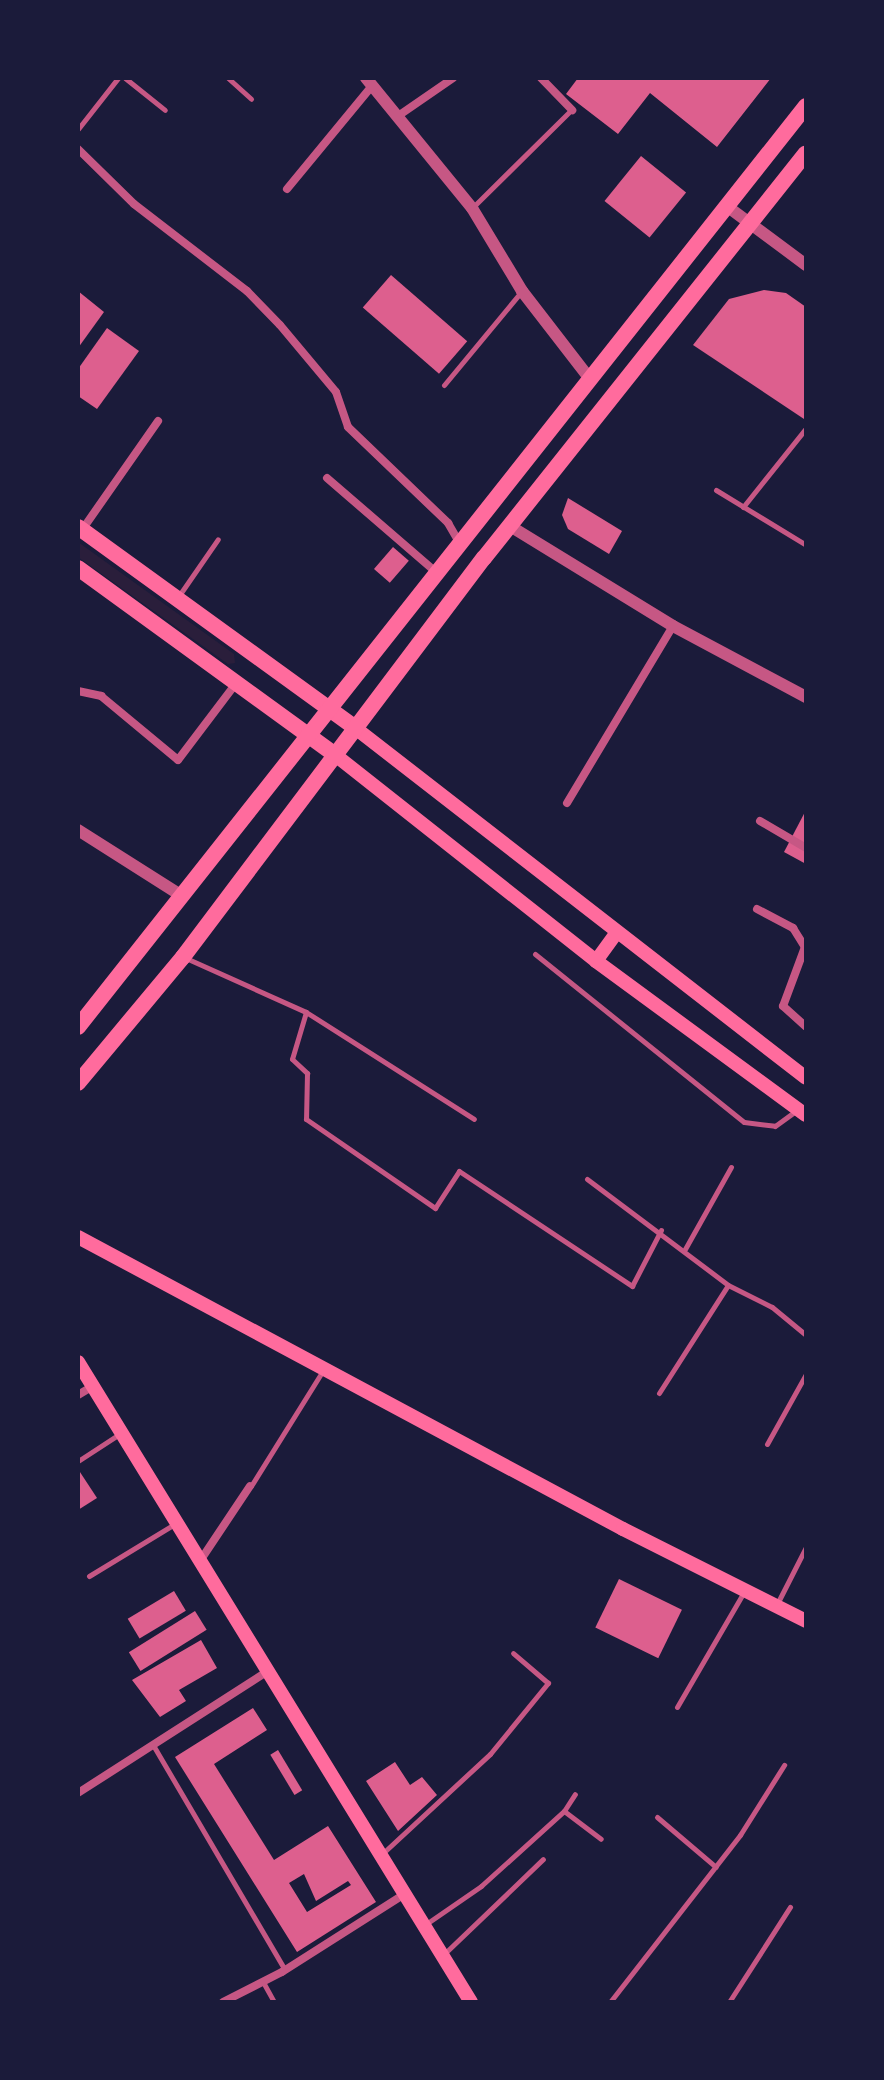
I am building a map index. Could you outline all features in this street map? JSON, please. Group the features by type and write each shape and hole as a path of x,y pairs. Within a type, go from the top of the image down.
{"main road":[{"path":"78,1027 806,106"},
{"path":"78,1083 183,957 484,558 806,153"},
{"path":"485,512 510,526"},
{"path":"80,528 354,727 806,1078"},
{"path":"460,544 484,558"},
{"path":"78,568 309,735 596,961 802,1112"},
{"path":"596,961 616,933"},
{"path":"78,1237 324,1370 806,1621"},
{"path":"78,1362 471,2002"}],"street":[{"path":"398,116 453,78"},
{"path":"541,78 572,110"},
{"path":"287,189 369,82 472,208 522,291 590,379"},
{"path":"78,149 134,204 269,313 336,392 348,427 448,523 460,544"},
{"path":"728,207 806,265"},
{"path":"80,528 158,421"},
{"path":"327,478 437,573"},
{"path":"510,526 673,626 806,697"},
{"path":"567,803 673,626"},
{"path":"78,691 101,696 178,760 237,682"},
{"path":"760,821 806,848"},
{"path":"78,830 182,896"},
{"path":"757,909 793,928 805,947 783,1006 806,1027"},
{"path":"78,1395 93,1386"},
{"path":"200,1562 250,1486"},
{"path":"78,1793 268,1671"},
{"path":"223,2002 285,1970 406,1893"}],"lane":[{"path":"78,129 118,78"},
{"path":"125,78 165,110"},
{"path":"228,78 251,99"},
{"path":"472,208 572,110"},
{"path":"444,385 522,291"},
{"path":"743,507 806,428"},
{"path":"716,490 806,545"},
{"path":"178,598 218,539"},
{"path":"535,954 744,1122 775,1126 802,1112"},
{"path":"183,957 306,1012 474,1119"},
{"path":"306,1012 292,1059 307,1073 306,1119 435,1208 459,1171 632,1286 661,1230"},
{"path":"685,1249 731,1167"},
{"path":"587,1179 661,1230 728,1285 772,1307 806,1335"},
{"path":"659,1393 728,1285"},
{"path":"250,1486 324,1370"},
{"path":"767,1444 806,1374"},
{"path":"78,1461 122,1432"},
{"path":"89,1576 175,1523"},
{"path":"776,1605 806,1547"},
{"path":"677,1707 745,1589"},
{"path":"382,1854 490,1754 548,1683 513,1653"},
{"path":"153,1744 285,1970"},
{"path":"610,2002 716,1867 784,1765"},
{"path":"425,1925 481,1886 564,1811 575,1794"},
{"path":"564,1811 601,1839"},
{"path":"657,1817 716,1867"},
{"path":"444,1955 543,1859"},
{"path":"729,2002 790,1907"},
{"path":"263,1982 274,2002"}],"shaded area":[{"path":"78,542 234,654 235,663 228,664 78,557"}],"building":[{"path":"578,78 771,78 717,147 650,93 618,134 566,94"},
{"path":"641,156 686,193 650,238 604,201"},
{"path":"391,275 467,341 439,374 363,307"},
{"path":"764,290 786,293 806,307 804,419 693,345 729,299"},
{"path":"78,291 104,312 78,348"},
{"path":"107,328 139,351 97,409 78,396 78,369"},
{"path":"568,498 622,531 609,554 568,529 562,515"},
{"path":"393,547 409,561 390,583 374,569"},
{"path":"806,810 806,864 784,852"},
{"path":"78,1469 97,1498 78,1510"},
{"path":"619,1579 682,1610 658,1658 595,1628"},
{"path":"174,1591 186,1611 140,1639 128,1619"},
{"path":"195,1611 207,1630 141,1671 129,1652"},
{"path":"201,1640 217,1668 179,1690 186,1701 160,1717 132,1680"},
{"path":"253,1708 267,1730 214,1764 274,1860 328,1826 376,1902 297,1952 175,1757","holes":["304,1874 316,1901 348,1881 351,1885 307,1912 289,1883"]},
{"path":"278,1750 302,1790 294,1795 270,1755"},
{"path":"395,1762 410,1785 422,1777 437,1795 398,1831 366,1781"}]}
